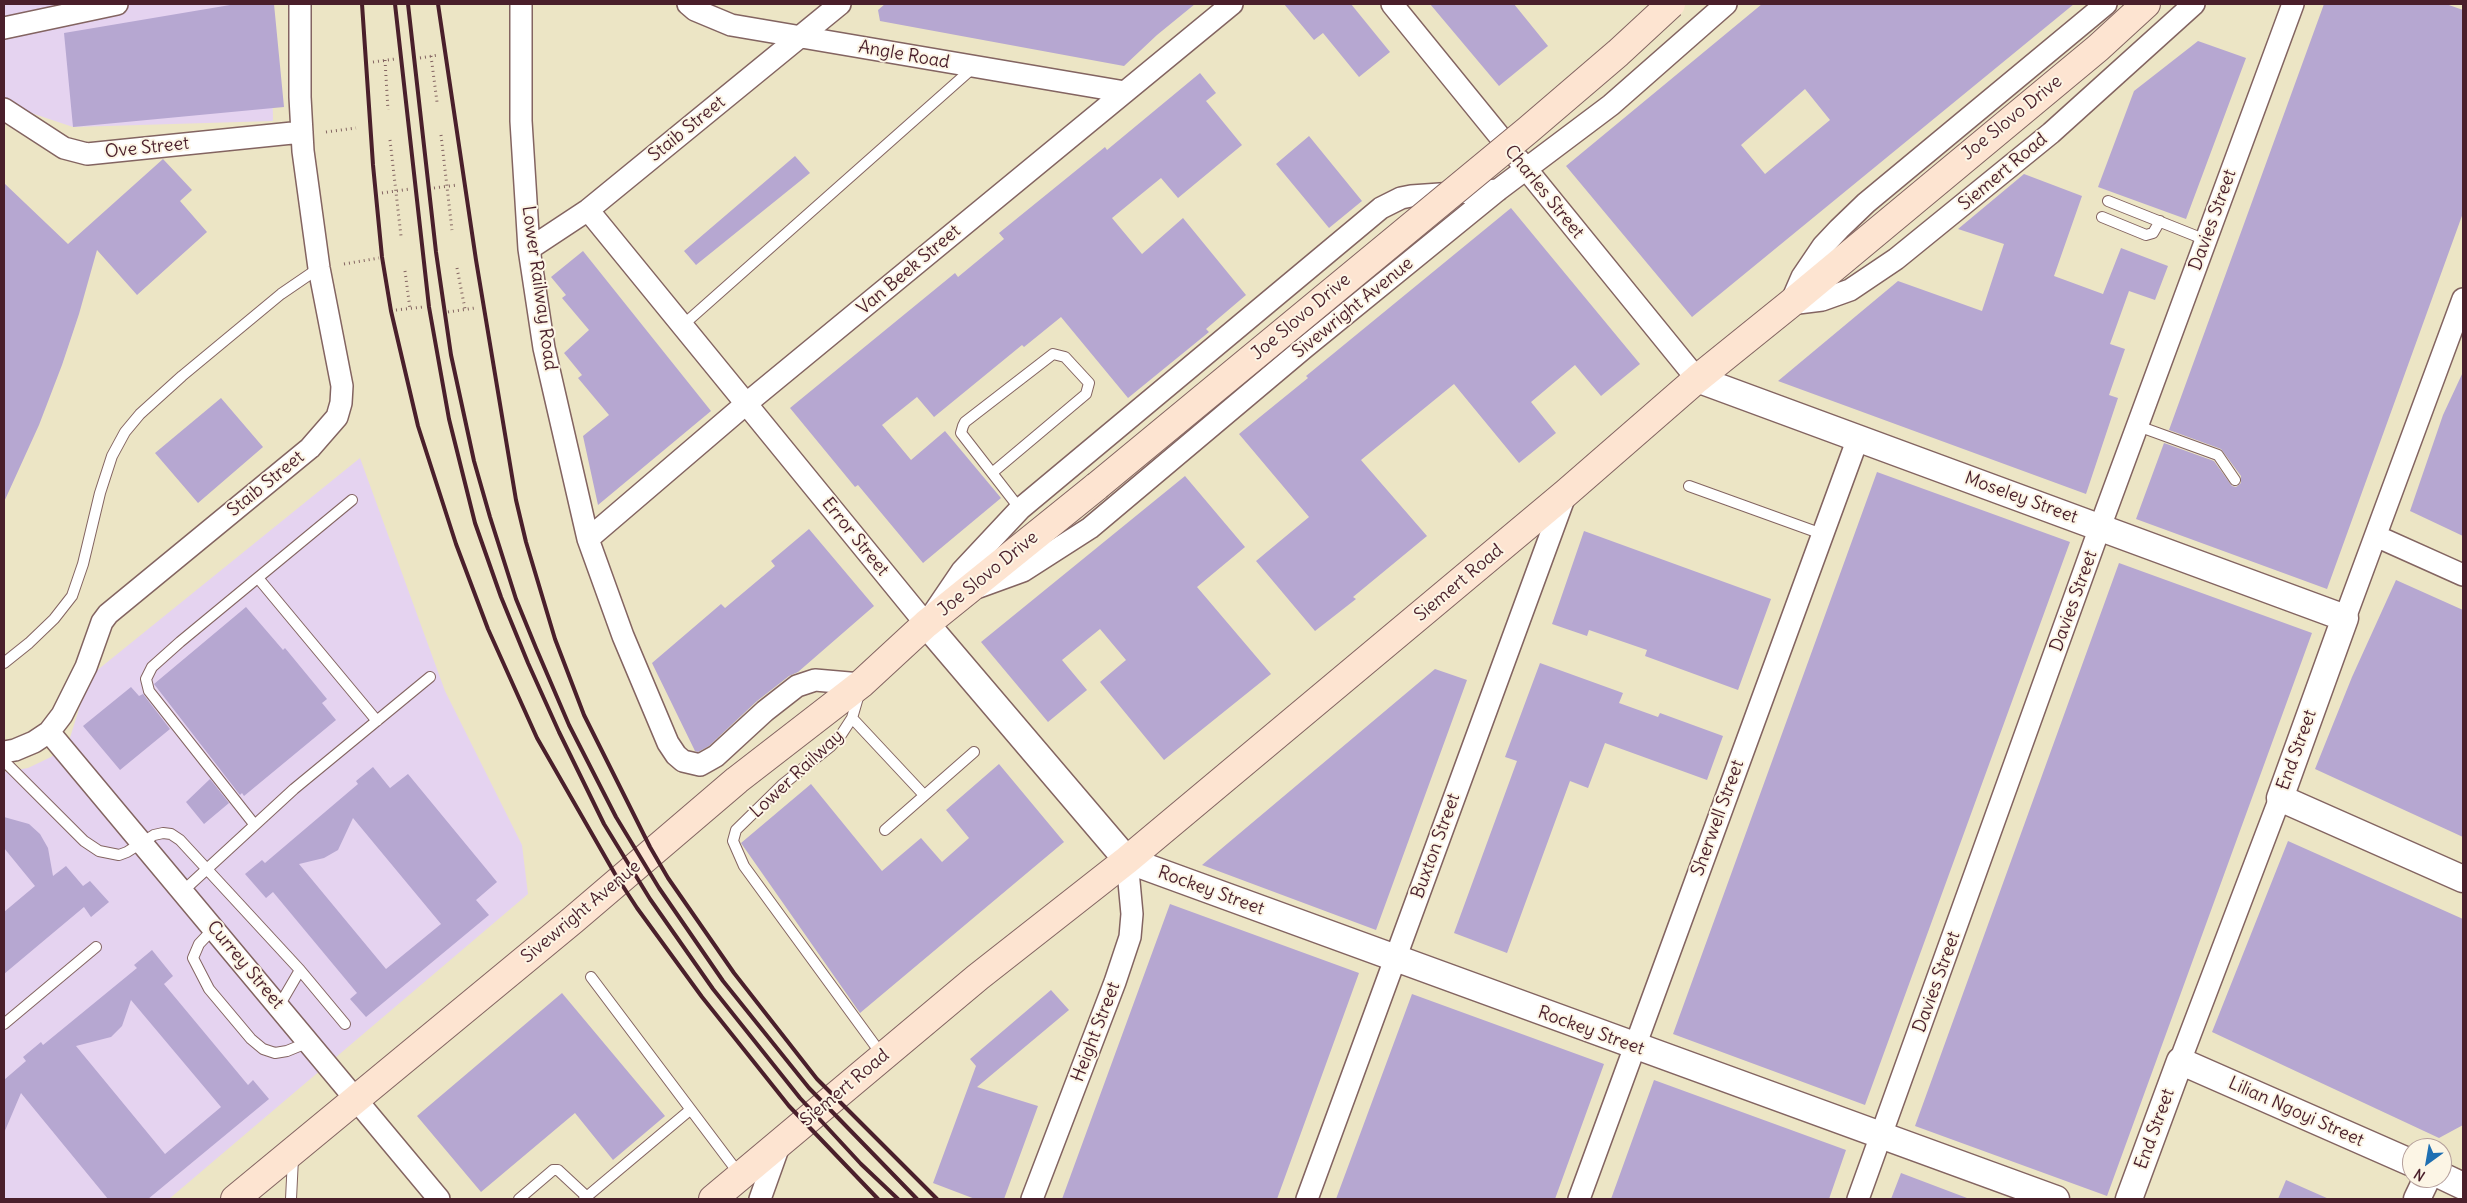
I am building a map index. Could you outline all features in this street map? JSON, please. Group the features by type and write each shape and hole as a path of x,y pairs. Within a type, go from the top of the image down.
{"main road":[{"name":"Joe Slovo Drive","path":"926,624 1097,486 1528,130 1618,53 1670,4"},
{"name":"Joe Slovo Drive","path":"1878,231 2098,48 2146,4"},
{"name":"Siemert Road","path":"713,1199 978,976 1127,860 1566,493 1697,379 1878,231"},
{"name":"Sivewright Avenue","path":"235,1199 565,927 737,780 861,684 926,624"}],"street":[{"path":"4,28 117,4"},
{"name":"Staib Street","path":"4,752 15,750 34,742 49,732 62,715 73,696 95,637 108,614 310,448 337,417 341,403 342,386 319,268 302,132 300,4"},
{"name":"Lower Railway Road","path":"521,4 522,121 529,249 544,348 588,539"},
{"name":"Angle Road","path":"688,4 710,18 731,25 974,67 996,68 1125,92"},
{"name":"Staib Street","path":"529,249 588,210 840,4"},
{"name":"Van Beek Street","path":"588,539 747,403 1232,4"},
{"name":"Charles Street","path":"1392,4 1697,379"},
{"name":"Sivewright Avenue","path":"967,591 1023,571 1090,528 1304,348 1498,190 1611,105 1726,4"},
{"name":"Siemert Road","path":"1790,304 1823,246 1845,222 2106,4"},
{"name":"Siemert Road","path":"1790,304 1822,300 1850,290 1896,259 2051,133 2194,4"},
{"name":"Davies Street","path":"1858,1199 2100,528 2293,4"},
{"name":"Ove Street","path":"4,109 64,148 87,154 302,132"},
{"path":"926,624 962,571 1020,509 1381,208 1400,198 1411,196 1498,190"},
{"name":"Error Street","path":"588,210 926,624 1127,860"},
{"name":"End Street","path":"2130,1199 2180,1061 2280,798 2463,299"},
{"name":"Moseley Street","path":"1697,379 2345,618"},
{"name":"Sherwell Street","path":"1579,1199 1858,438"},
{"name":"Buxton Street","path":"1307,1199 1566,493"},
{"path":"2376,536 2463,575"},
{"path":"588,539 623,636 668,743 676,755 683,761 700,765 706,763 797,686 815,680 861,684"},
{"name":"Currey Street","path":"49,732 280,1006 439,1199"},
{"path":"2280,798 2463,878"},
{"name":"Rockey Street","path":"1127,860 2056,1199"},
{"name":"Height Street","path":"1032,1199 1130,936 1132,914 1127,860"},
{"name":"Lilian Ngoyi Street","path":"2180,1061 2402,1159"},
{"path":"760,1199 780,1142"}],"lane":[{"path":"683,325 974,67"},
{"path":"2108,201 2206,240"},
{"path":"2102,217 2146,235 2153,234 2160,221"},
{"path":"4,663 29,643 54,619 72,596 83,564 109,465 125,432 140,414 182,376 281,294 319,268"},
{"path":"992,473 1086,394 1089,383 1065,357 1053,354 965,422 961,433 992,473 1020,509"},
{"path":"2138,426 2218,455 2235,480"},
{"path":"1690,486 1822,534"},
{"path":"254,824 149,690 146,679 152,667 352,500"},
{"path":"258,578 377,721"},
{"path":"183,891 294,788 430,677"},
{"name":"Lower Railway","path":"861,684 852,718 846,729 831,746 782,786 736,830 733,841 744,866 882,1056"},
{"path":"852,718 924,795"},
{"path":"885,830 974,752"},
{"path":"4,761 84,841 99,850 119,855 154,835 171,834 208,869 300,970 345,1024"},
{"path":"214,928 198,944 193,958 209,989 251,1039 263,1049 275,1052 287,1051 309,1042"},
{"path":"4,1024 96,947"},
{"path":"280,1006 300,970"},
{"path":"591,977 740,1176"},
{"path":"519,1199 553,1170 558,1170 585,1198 690,1110"},
{"path":"291,1199 294,1150"}],"path":[{"path":"420,58 438,55"},
{"path":"431,56 437,102"},
{"path":"373,62 395,59"},
{"path":"385,60 388,110"},
{"path":"326,132 356,128"},
{"path":"441,136 452,230"},
{"path":"390,140 401,236"},
{"path":"434,188 457,185"},
{"path":"382,193 410,189"},
{"path":"344,264 378,258"},
{"path":"457,268 465,309"},
{"path":"405,271 410,309"},
{"path":"396,310 423,308"},
{"path":"448,312 475,308"}],"shaded area":[{"path":"4,4 271,4 273,121 73,127 4,104"},
{"path":"360,458 445,691 522,845 528,894 169,1199 4,1199 4,772 28,768 51,757 69,741 84,693 95,672"}],"building":[{"path":"236,4 274,4 284,107 73,127 64,33"},
{"path":"885,4 1195,4 1157,35 1124,66 880,21 878,10"},
{"path":"1284,4 1351,4 1390,52 1359,77 1323,33 1314,40"},
{"path":"1430,4 1514,4 1548,46 1499,86"},
{"path":"1762,4 2074,4 1692,317 1566,166","holes":["1805,89 1830,120 1765,174 1741,145"]},
{"path":"2324,4 2446,4 2463,10 2463,213 2327,589 2136,519 2164,443 2214,461 2232,486 2236,487 2241,483 2241,476 2221,449 2169,430"},
{"path":"2198,41 2246,58 2186,219 2098,187 2134,91"},
{"path":"1200,73 1216,93 1206,101 1242,145 1178,198 1161,178 1112,218 1142,254 1183,218 1246,295 1206,329 1209,332 1128,398 1061,317 1024,347 1022,345 934,417 917,397 882,425 911,460 945,431 1001,498 923,563 858,485 855,487 790,408 955,273 958,277 1004,239 999,233 1105,147 1107,150"},
{"path":"1309,136 1362,201 1329,228 1276,164"},
{"path":"795,156 810,173 696,265 684,251"},
{"path":"163,159 192,190 180,201 207,232 137,295 97,250 62,365 39,425 4,502 4,183 68,244"},
{"path":"2024,174 2082,196 2054,276 2103,294 2121,248 2168,266 2155,300 2129,291 2110,344 2125,349 2109,395 2118,398 2086,494 1778,381 1898,281 1982,311 2004,244 1958,229"},
{"path":"1511,208 1640,364 1601,396 1575,365 1531,402 1556,433 1519,463 1454,384 1361,460 1427,536 1353,597 1356,599 1315,631 1256,561 1309,517 1239,434 1308,378 1306,376"},
{"path":"583,251 711,411 598,505 583,436 609,415 578,378 582,375 564,353 589,330 562,298 566,295 551,277"},
{"path":"2463,372 2463,536 2410,511 2443,415"},
{"path":"221,398 263,447 198,503 155,453"},
{"path":"1877,472 2070,542 1865,1105 1673,1034"},
{"path":"1185,476 1245,547 1197,587 1271,674 1164,760 1100,682 1126,660 1100,629 1062,660 1087,690 1048,722 981,642"},
{"path":"809,529 874,606 798,672 789,676 757,701 709,746 698,752 695,751 652,663 721,604 725,608 775,566 771,561"},
{"path":"1584,531 1771,599 1738,690 1645,656 1647,650 1589,630 1587,636 1552,624"},
{"path":"2119,563 2312,633 2107,1196 1915,1126"},
{"path":"2396,580 2463,610 2463,837 2315,769 2352,677"},
{"path":"246,607 283,650 285,648 327,699 322,703 336,720 244,796 242,793 240,795 154,684"},
{"path":"1540,663 1623,693 1619,703 1658,717 1660,713 1723,736 1707,780 1605,743 1588,788 1570,781 1507,953 1454,933 1517,761 1505,757"},
{"path":"1435,669 1467,680 1376,930 1202,865"},
{"path":"131,687 139,696 143,694 170,729 120,770 83,726"},
{"path":"999,764 1064,842 860,1013 741,843 811,784 882,871 921,838 942,862 969,838 946,810"},
{"path":"373,767 390,788 408,774 497,882 476,900 489,915 366,1017 350,999 357,993 273,892 266,898 245,874 262,860 265,863 358,784 356,781","holes":["353,818 441,924 386,969 299,864 324,858 338,850"]},
{"path":"210,779 229,803 204,824 186,802"},
{"path":"4,817 29,824 40,834 48,848 53,876 66,866 83,886 90,881 109,902 91,917 84,907 4,974 4,912 35,886 4,848"},
{"path":"2288,841 2463,919 2463,1125 2439,1138 2212,1032"},
{"path":"1170,904 1359,973 1277,1199 1062,1199"},
{"path":"152,950 173,976 164,984 248,1085 253,1080 269,1099 148,1199 108,1199 21,1093 4,1133 4,1080 26,1061 23,1057 41,1042 43,1045 137,968 134,965","holes":["131,1000 221,1107 165,1154 76,1046 111,1037 122,1026"]},
{"path":"1051,990 1069,1010 977,1087 1038,1106 1004,1199 975,1199 933,1183 976,1066 970,1059"},
{"path":"562,993 665,1116 613,1160 575,1113 481,1192 417,1116"},
{"path":"1412,994 1604,1064 1555,1199 1336,1199"},
{"path":"1654,1080 1846,1150 1829,1199 1611,1199"},
{"path":"1901,1173 1967,1198 1967,1199 1891,1199"},
{"path":"2286,1180 2329,1199 2278,1199"}],"railway":[{"path":"362,4 373,165 382,257 391,311 418,426 456,544 488,629 537,738 615,874 637,908 702,997 789,1106 878,1199"},
{"path":"395,4 429,307 449,419 475,523 501,597 528,663 604,824 650,899 713,989 800,1098 861,1164 898,1199"},
{"path":"408,4 436,252 451,355 474,461 490,517 516,599 536,648 569,725 616,817 659,888 723,981 809,1088 917,1199"},
{"path":"438,4 476,260 516,500 526,542 555,639 584,715 650,847 668,878 734,973 817,1079 937,1199"}]}
